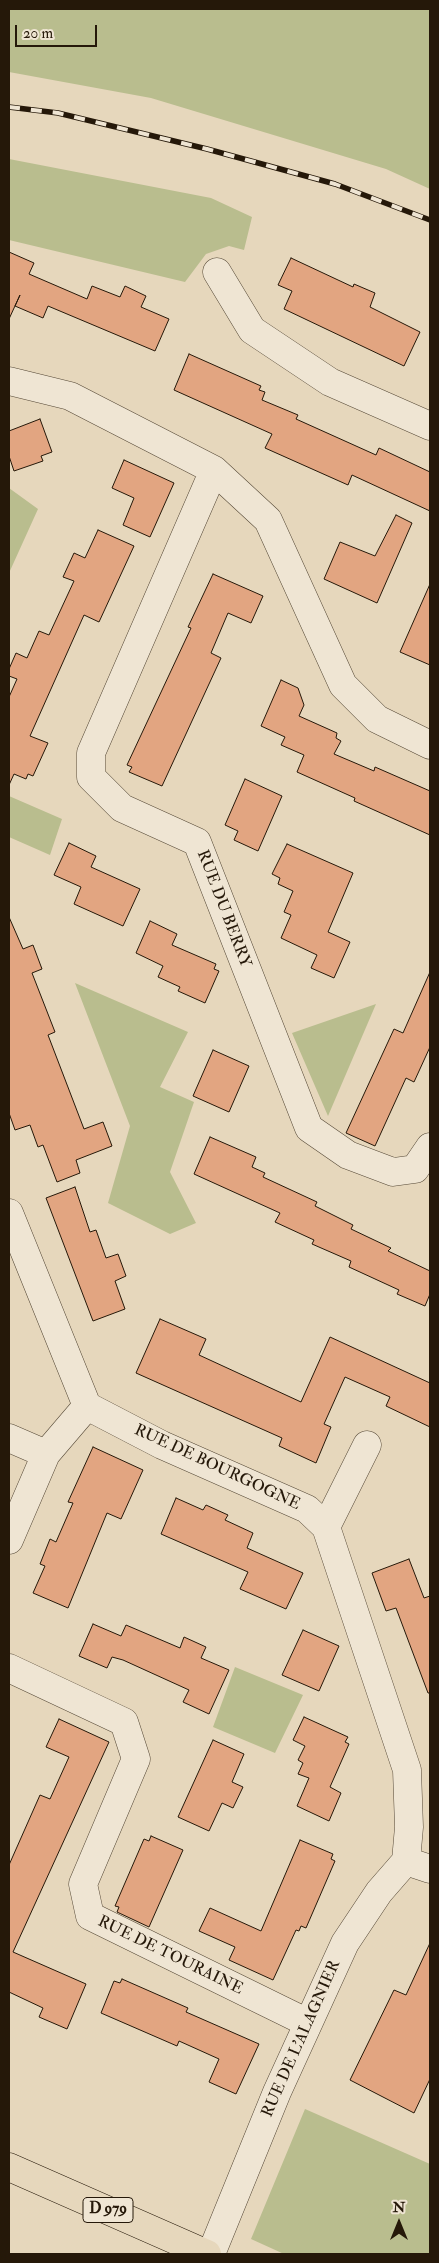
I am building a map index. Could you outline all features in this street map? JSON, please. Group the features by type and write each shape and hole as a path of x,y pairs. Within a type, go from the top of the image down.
{"main road":[{"name":"D 979","path":"9,2166 209,2254"}],"street":[{"path":"217,272 252,330 330,382 430,426"},
{"path":"9,381 70,396 214,470 268,520 343,684 377,719 430,745"},
{"name":"RUE DU BERRY","path":"214,470 92,753 92,777 122,808 197,842 309,1128 348,1155 393,1172 415,1169 430,1148"},
{"path":"9,1213 87,1406 46,1454 9,1540"},
{"name":"RUE DE BOURGOGNE","path":"87,1406 162,1445 307,1509 326,1527 408,1770 409,1826 418,1865"},
{"path":"9,1438 46,1454"},
{"path":"326,1527 367,1445"},
{"name":"RUE DE TOURAINE","path":"9,1668 124,1722 136,1758 83,1884 90,1916 308,2023"},
{"name":"RUE DE L'ALAGNIER","path":"209,2254 234,2201 277,2092 345,1943 379,1892 418,1865"}],"green space":[{"path":"9,9 430,9 430,189 386,169 151,98 9,72"},
{"path":"9,159 211,198 252,217 244,250 229,246 206,254 185,282 9,240"},
{"path":"9,488 38,509 9,573"},
{"path":"9,796 62,819 50,855 9,837"},
{"path":"75,983 188,1032 160,1087 194,1102 170,1172 196,1223 170,1234 108,1203 130,1126"},
{"path":"376,1004 328,1116 292,1033"},
{"path":"235,1667 303,1695 275,1753 213,1727"},
{"path":"305,2109 430,2164 430,2254 284,2254 251,2239"}],"building":[{"path":"9,252 34,263 29,274 87,299 92,286 120,297 125,286 146,296 141,307 169,319 155,351 48,306 43,318 15,306 20,295 9,319"},
{"path":"291,258 353,287 354,284 375,293 370,307 420,332 404,366 284,309 292,291 278,285"},
{"path":"189,354 261,386 259,390 265,392 262,400 298,415 296,419 376,455 379,448 430,472 430,511 352,475 348,485 265,448 272,434 174,390"},
{"path":"40,419 52,452 41,456 43,461 14,471 9,456 9,431"},
{"path":"124,460 174,483 150,537 123,525 134,498 112,488"},
{"path":"396,515 412,523 377,603 324,579 340,542 375,556"},
{"path":"98,530 134,546 99,622 84,615 30,736 48,743 33,776 28,774 26,779 14,774 9,785 9,697 17,679 9,676 9,669 16,653 27,658 39,631 49,635 74,581 63,577 74,553 85,558"},
{"path":"213,574 263,596 251,623 228,613 211,653 221,658 162,786 129,772 132,767 127,765 191,628 188,627"},
{"path":"430,584 430,665 400,652"},
{"path":"281,680 298,688 304,705 299,716 337,733 336,738 341,741 334,754 374,771 375,767 430,791 430,835 354,801 355,798 297,772 304,755 281,745 285,737 261,726"},
{"path":"245,779 282,796 258,851 234,840 238,831 225,825"},
{"path":"69,843 96,856 91,867 140,889 123,926 74,904 81,887 54,875"},
{"path":"287,844 353,873 328,932 350,942 334,978 311,968 317,955 281,938 291,915 284,912 293,891 278,884 280,878 272,874"},
{"path":"9,917 23,949 33,945 42,969 32,973 55,1032 48,1035 84,1129 103,1122 112,1146 76,1160 80,1173 57,1182 43,1145 38,1147 30,1125 15,1130 9,1113"},
{"path":"150,921 177,934 172,945 216,964 214,969 219,971 205,1003 178,991 180,987 158,977 163,966 136,953"},
{"path":"430,972 430,1047 414,1082 406,1078 375,1146 346,1133 394,1029 403,1033"},
{"path":"213,1050 249,1066 229,1112 193,1096"},
{"path":"210,1137 256,1157 252,1167 265,1173 263,1177 317,1202 315,1206 353,1225 351,1229 391,1248 388,1251 430,1271 430,1294 425,1306 397,1294 399,1290 349,1267 351,1261 312,1244 314,1240 275,1222 280,1213 194,1174"},
{"path":"75,1187 90,1232 96,1230 106,1258 118,1254 126,1276 115,1281 125,1309 93,1321 46,1198"},
{"path":"160,1319 206,1339 199,1355 301,1402 330,1337 430,1383 430,1427 386,1406 390,1397 345,1377 324,1424 331,1427 316,1463 279,1446 282,1438 136,1373"},
{"path":"93,1447 143,1470 121,1519 107,1513 68,1608 33,1593 45,1566 40,1564 50,1539 56,1542 73,1503 68,1502"},
{"path":"176,1498 203,1510 206,1505 228,1515 225,1520 253,1533 247,1548 303,1573 286,1609 240,1589 248,1572 161,1534"},
{"path":"409,1559 424,1598 430,1596 430,1693 428,1693 396,1608 386,1611 372,1573"},
{"path":"93,1624 121,1636 126,1625 180,1648 184,1637 206,1647 201,1658 229,1670 209,1714 183,1702 189,1690 123,1660 112,1657 107,1668 79,1656"},
{"path":"303,1630 339,1646 319,1691 282,1675"},
{"path":"304,1717 348,1737 345,1742 349,1744 330,1787 341,1793 329,1821 297,1806 309,1778 298,1774 303,1763 298,1760 305,1746 293,1740"},
{"path":"59,1719 109,1742 13,1952 86,1984 67,2029 39,2017 43,2008 9,1992 9,1865 40,1795 50,1799 69,1757 46,1747"},
{"path":"213,1740 244,1754 232,1782 243,1787 233,1808 222,1803 209,1831 178,1817"},
{"path":"151,1836 183,1850 149,1927 117,1912 119,1907 115,1906 144,1839 149,1841"},
{"path":"300,1840 333,1854 331,1859 335,1861 306,1928 301,1926 299,1931 296,1930 273,1980 229,1960 235,1947 199,1931 210,1908 261,1931"},
{"path":"430,1943 430,2079 414,2113 350,2080 394,1990 406,1995"},
{"path":"122,1979 188,2008 186,2012 259,2044 236,2094 209,2082 219,2059 179,2041 177,2046 101,2013 114,1981 120,1983"}],"railway":[{"path":"9,107 58,113 207,149 335,184 430,220"}]}
